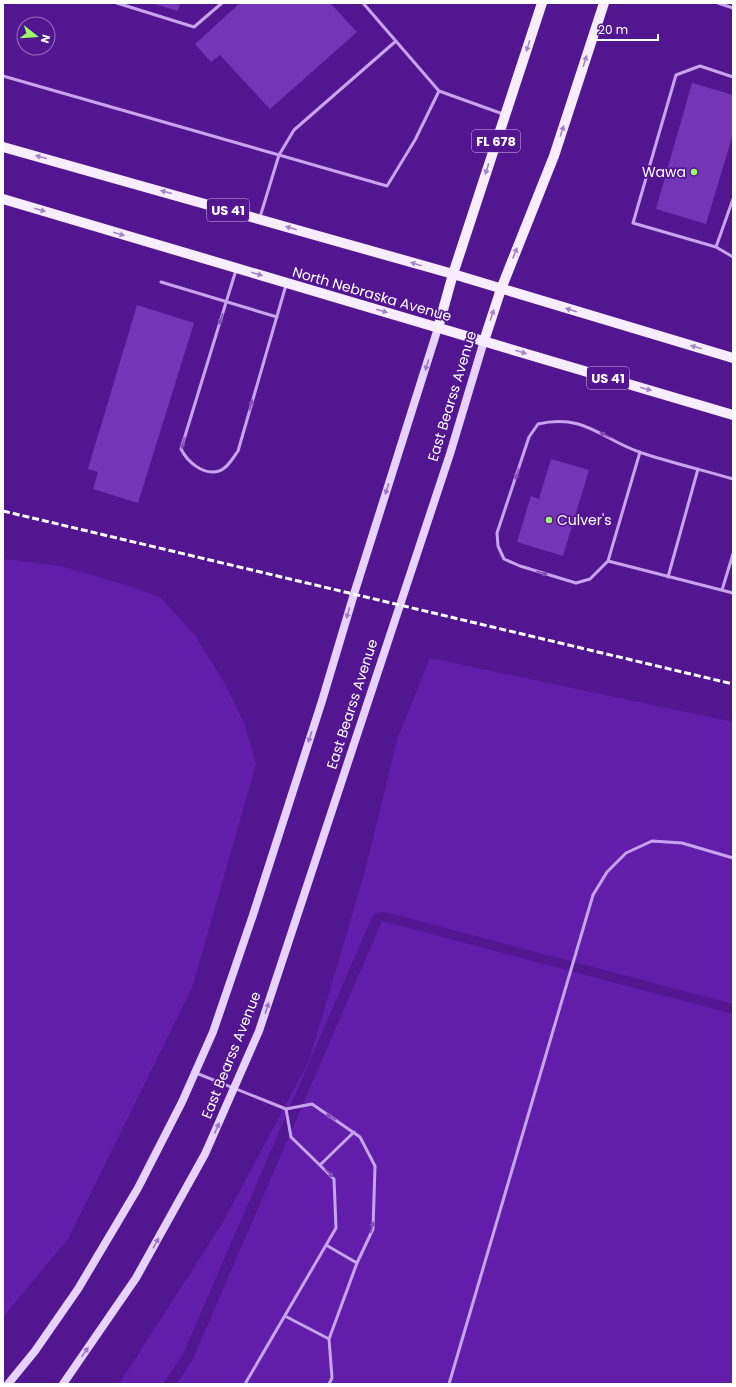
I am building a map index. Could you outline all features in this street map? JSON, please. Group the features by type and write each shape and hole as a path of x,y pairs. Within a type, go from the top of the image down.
{"main road":[{"name":"East Bearss Avenue","path":"8,1384 35,1350 78,1289 138,1188 182,1102 213,1032 253,915 438,328 453,274 542,3"},
{"name":"East Bearss Avenue","path":"63,1384 136,1278 205,1154 259,1031 450,454 501,289 554,156 604,3"},
{"name":"US 41","path":"3,147 259,218 453,274 733,358"},
{"name":"North Nebraska Avenue","path":"3,199 733,415"}],"lane":[{"path":"117,3 194,27 222,3"},
{"path":"363,3 439,91 505,115"},
{"path":"718,3 733,8"},
{"path":"259,218 279,155 294,130 396,41"},
{"path":"733,77 700,66 676,75 633,224 716,247 733,257"},
{"path":"3,76 387,186 415,140 439,91"},
{"path":"716,247 733,199"},
{"path":"236,268 181,449 185,457 195,466 212,472 220,471 228,464 238,451 287,283"},
{"path":"161,282 277,317"},
{"path":"640,452 608,561 590,579 576,583 520,566 504,559 498,546 497,533 529,437 538,424 552,421 568,421 594,430 640,452 733,479"},
{"path":"668,577 698,469"},
{"path":"722,590 733,554"},
{"path":"608,561 733,593"},
{"path":"449,1384 593,896 607,872 626,853 652,841 682,843 733,858"},
{"path":"195,1072 286,1109 312,1104 354,1132 364,1142 376,1166 373,1229 357,1263 329,1338 332,1378 329,1384"},
{"path":"245,1384 336,1228 334,1179 291,1137 286,1109"},
{"path":"320,1165 354,1132"},
{"path":"326,1245 357,1263"},
{"path":"285,1316 329,1338"}],"shaded area":[{"path":"3,559 60,566 126,585 160,597 194,634 224,682 244,723 256,764 192,988 68,1239 3,1317"},
{"path":"430,658 733,722 733,1004 385,912 376,913 372,917 183,1354 163,1384 119,1384 223,1222 309,1061 364,875 398,737"},
{"path":"382,921 733,1014 733,1384 177,1384 193,1359"}],"building":[{"path":"151,3 180,3 178,11"},
{"path":"240,3 330,3 357,32 270,109 220,55 211,62 195,44"},
{"name":"Wawa","path":"692,83 733,95 733,134 706,224 656,209"},
{"path":"137,305 194,323 138,503 93,489 98,472 88,469"},
{"name":"Culver's","path":"551,459 589,470 563,556 517,542 531,496 539,499"}],"railway":[{"path":"3,511 733,684"}],"place":[{"name":"Wawa","path":"694,172"},
{"name":"Culver's","path":"549,520"}]}
